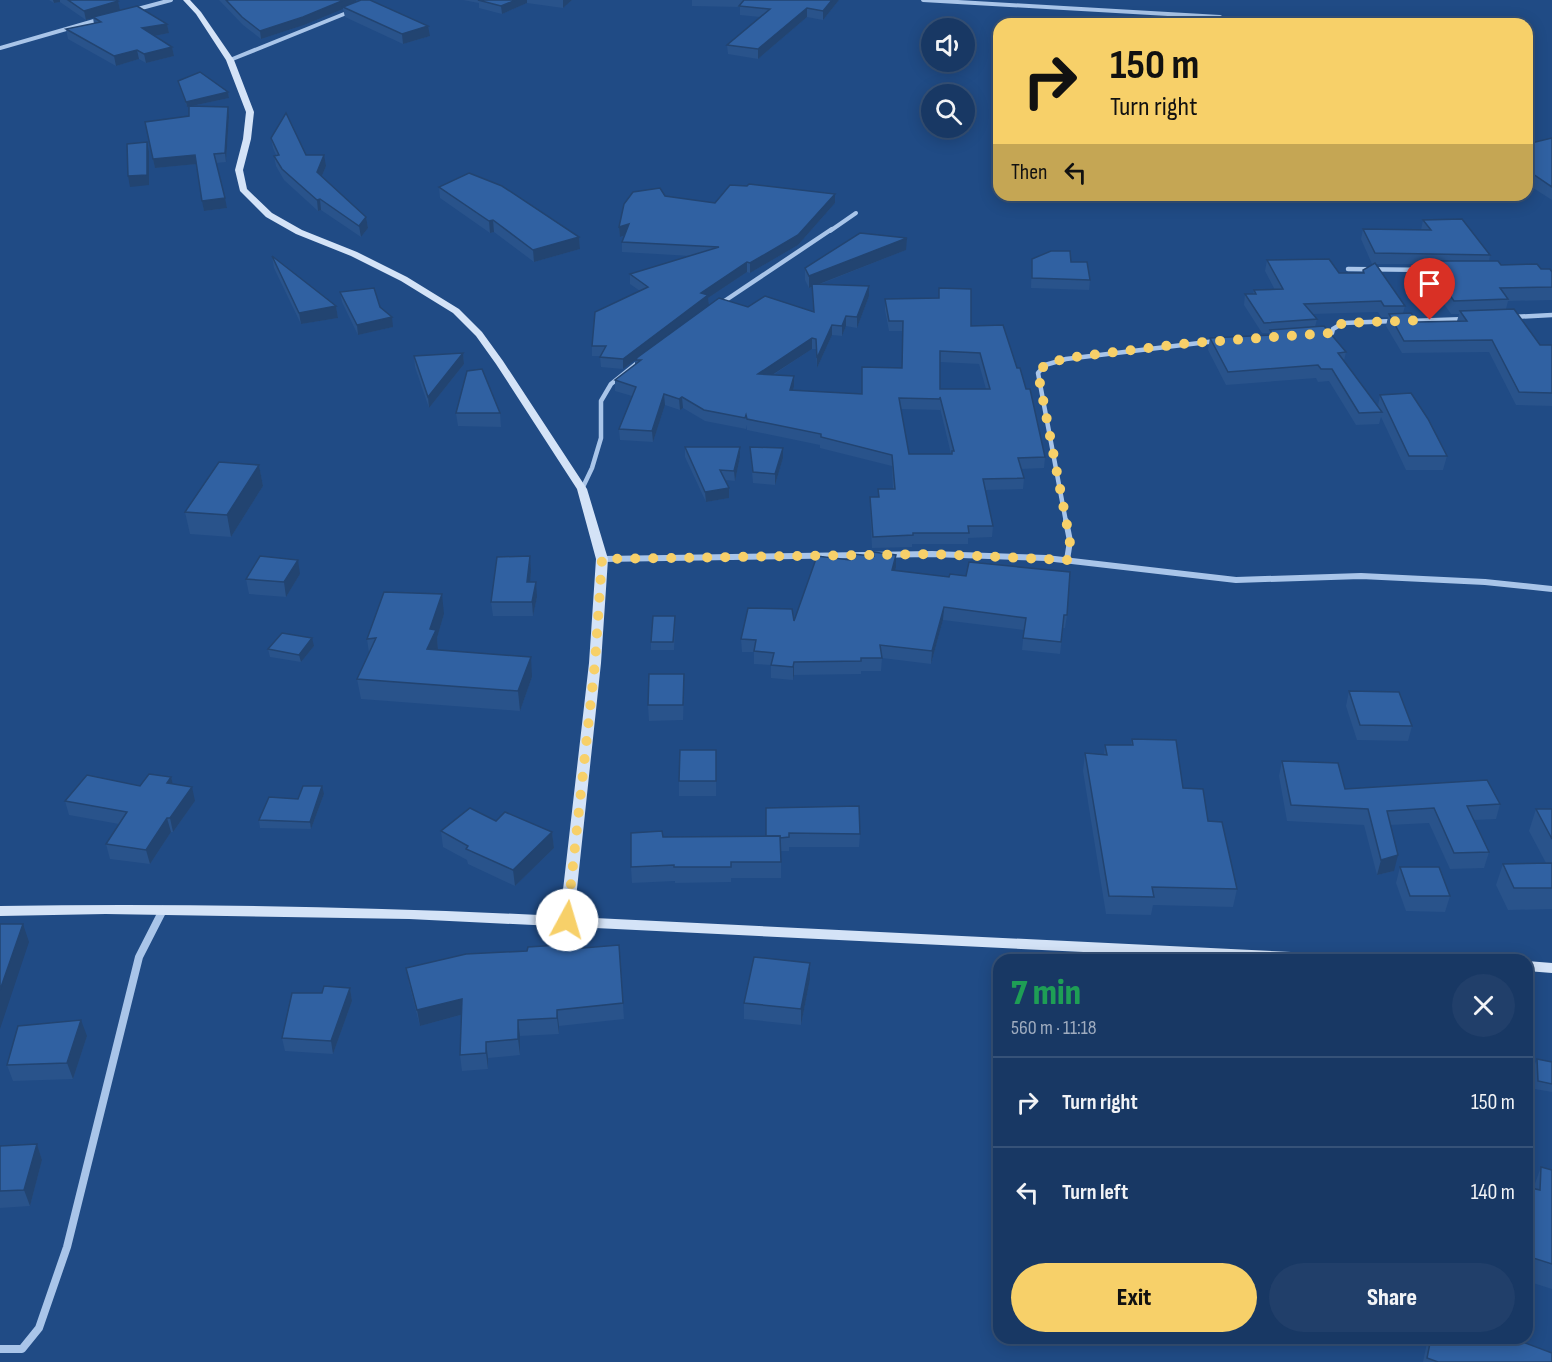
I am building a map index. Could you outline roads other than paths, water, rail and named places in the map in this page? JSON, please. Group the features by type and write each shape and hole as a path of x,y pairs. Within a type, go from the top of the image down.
{"street":[{"path":"129,12 171,0"},
{"path":"186,0 200,14 230,60 250,111 247,139 239,170 243,189 253,201 279,221 404,279 456,311 479,334 500,363 582,489 602,559 595,663 567,920"},
{"path":"923,0 1220,16"},
{"path":"230,60 350,12"},
{"path":"0,48 107,18"},
{"path":"714,308 856,213"},
{"path":"1348,269 1432,270"},
{"path":"1507,317 1552,315"},
{"path":"1320,334 1332,333 1333,329 1343,323 1473,319"},
{"path":"1067,560 1070,541 1038,373 1045,365 1066,358 1226,341"},
{"path":"582,489 592,468 601,438 601,401 611,384 650,353"},
{"path":"602,559 932,554 1067,560 1236,580 1361,576 1485,582 1552,589"},
{"path":"0,1349 22,1349 39,1328 67,1247 139,957 163,910"},
{"path":"0,911 163,910 398,914 567,920 1236,954"},
{"path":"1533,966 1552,968"}]}
